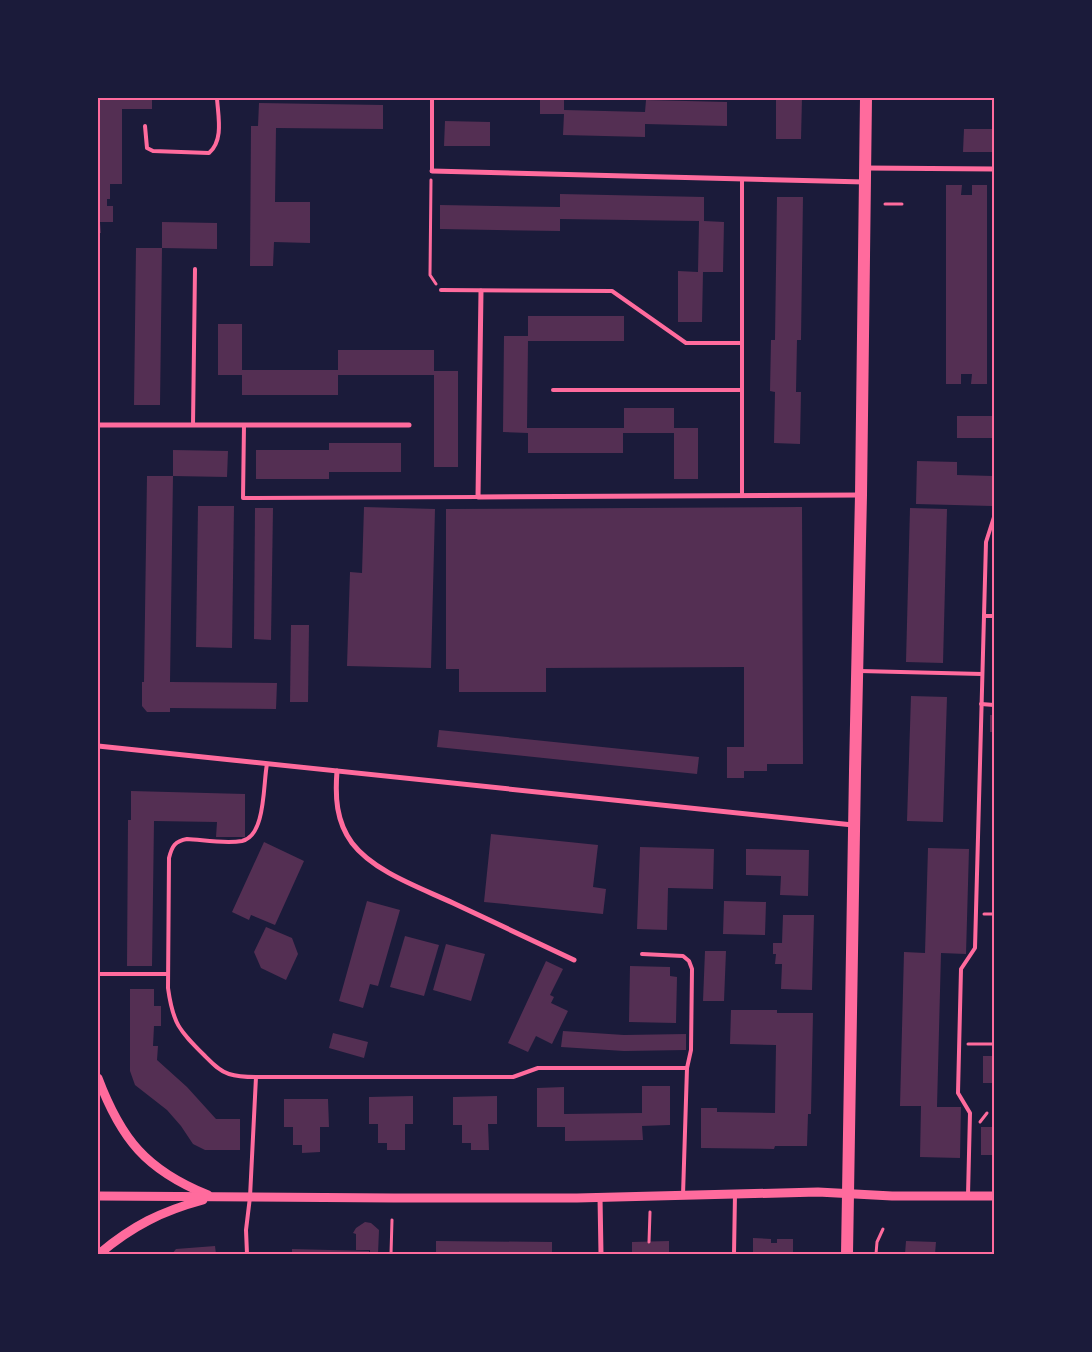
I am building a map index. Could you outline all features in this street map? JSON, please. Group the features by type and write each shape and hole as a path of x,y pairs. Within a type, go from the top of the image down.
{"main road":[{"path":"847,1254 856,671 861,495 866,98"}],"street":[{"path":"866,168 994,169"},
{"path":"432,172 866,182"},
{"path":"480,291 478,497 861,495"},
{"path":"98,425 409,425"},
{"path":"98,746 854,825"},
{"path":"336,771 336,803 340,818 353,844 361,853 391,874 574,960"},
{"path":"98,1078 106,1101 134,1148 171,1177 213,1197"},
{"path":"98,1196 600,1197 848,1193 892,1196 994,1196"},
{"path":"99,1254 121,1236 143,1223 189,1204 213,1197"},
{"path":"600,1197 601,1254"}],"lane":[{"path":"145,126 146,148 153,152 209,153 215,148 219,133 217,98"},
{"path":"432,98 432,172"},
{"path":"742,179 742,496"},
{"path":"193,425 195,269"},
{"path":"441,290 612,291 686,343 742,343"},
{"path":"553,390 742,390"},
{"path":"244,425 243,498 478,497"},
{"path":"968,1196 970,1113 958,1094 961,969 975,948 986,542 994,517"},
{"path":"984,616 994,616"},
{"path":"856,671 982,674"},
{"path":"981,704 994,705"},
{"path":"267,764 260,819 254,833 249,838 235,841 187,839 173,845 169,858 168,988 170,1003 181,1032 216,1066 227,1074 239,1077 513,1077 538,1068 687,1068"},
{"path":"642,954 675,954 683,956 689,961 693,979 691,1050 687,1068 683,1195"},
{"path":"98,974 168,974"},
{"path":"247,1254 246,1230 250,1197 256,1077"},
{"path":"734,1254 735,1194"}],"path":[{"path":"432,172 430,275 441,290"},
{"path":"885,204 902,204"},
{"path":"959,1044 994,1044"},
{"path":"649,1242 650,1212"},
{"path":"391,1254 392,1220"},
{"path":"876,1254 877,1242 883,1229"}],"building":[{"path":"98,98 152,98 152,109 122,109 122,184 110,184 110,199 107,199 107,206 113,206 113,222 100,222 101,233 98,233"},
{"path":"540,98 564,98 564,110 645,112 646,100 727,102 727,126 645,124 645,137 563,135 564,114 540,114"},
{"path":"776,98 802,98 801,139 776,139"},
{"path":"259,103 383,105 383,129 276,128 275,202 310,202 310,243 274,242 273,266 250,266 251,126 258,126"},
{"path":"445,121 490,122 490,146 444,146"},
{"path":"964,129 994,129 994,152 963,152"},
{"path":"946,185 962,185 961,195 972,195 972,185 987,185 987,384 971,384 972,374 961,374 961,384 946,384"},
{"path":"560,194 704,197 704,221 724,222 723,272 703,272 702,322 678,322 678,271 698,272 699,221 560,219 560,231 440,229 440,205 560,207"},
{"path":"777,197 803,197 801,340 797,340 796,392 801,392 800,444 774,443 775,392 770,391 771,340 775,340"},
{"path":"162,222 217,223 217,249 162,248"},
{"path":"136,248 162,248 160,405 134,405"},
{"path":"528,316 624,316 624,341 528,341 527,428 624,428 624,408 674,408 674,428 698,428 698,479 674,479 674,433 623,433 623,453 528,453 528,433 503,432 504,336 528,336"},
{"path":"218,324 242,324 242,370 338,370 338,350 434,350 434,371 458,371 458,467 434,467 434,375 338,375 338,395 242,395 242,375 218,375"},
{"path":"957,416 994,416 994,438 957,438"},
{"path":"329,443 401,443 401,472 329,472 329,479 256,479 256,450 329,450"},
{"path":"173,450 228,451 227,477 173,476"},
{"path":"917,461 957,462 957,475 993,476 992,506 916,504"},
{"path":"147,476 173,476 170,682 277,683 276,709 170,708 170,712 147,712 142,706"},
{"path":"198,506 234,506 232,648 196,647"},
{"path":"364,507 435,509 431,668 347,666 350,572 362,573"},
{"path":"802,507 803,764 767,764 767,771 744,771 744,778 727,778 727,747 744,747 744,667 546,668 546,692 459,692 459,669 446,669 446,509"},
{"path":"255,508 273,508 271,640 254,639"},
{"path":"910,508 947,509 943,663 906,662"},
{"path":"291,625 309,625 308,702 290,702"},
{"path":"911,696 947,697 943,822 907,821"},
{"path":"990,715 994,715 994,732 990,732"},
{"path":"439,730 699,757 697,774 437,747"},
{"path":"131,791 245,794 245,837 216,837 217,822 154,821 152,966 127,966 128,820 131,820"},
{"path":"491,834 598,845 593,887 606,889 603,914 484,902"},
{"path":"264,842 304,861 275,925 251,915 249,920 232,912"},
{"path":"640,847 714,849 713,889 668,888 667,930 637,929"},
{"path":"928,848 969,849 966,954 941,953 937,1107 961,1107 960,1158 920,1157 921,1106 900,1106 904,952 925,953"},
{"path":"746,849 809,850 808,896 780,895 781,876 746,875"},
{"path":"367,901 400,910 378,986 370,984 363,1008 339,1001"},
{"path":"724,901 766,902 765,935 723,934"},
{"path":"783,915 814,915 812,990 781,989 782,964 775,964 776,954 773,954 773,943 782,943"},
{"path":"266,927 292,938 298,954 286,980 261,968 254,952"},
{"path":"405,936 439,945 424,996 390,987"},
{"path":"446,944 485,954 471,1001 433,990"},
{"path":"705,951 726,951 724,1001 703,1001"},
{"path":"546,961 563,969 550,995 554,997 551,1003 568,1011 552,1044 536,1036 528,1052 508,1043"},
{"path":"630,966 670,967 670,976 677,977 676,1023 629,1022"},
{"path":"130,989 154,989 154,1006 161,1006 161,1026 154,1026 153,1046 158,1046 157,1060 187,1087 216,1119 240,1119 240,1150 205,1150 193,1144 167,1110 135,1085 130,1071"},
{"path":"731,1010 777,1010 777,1013 813,1013 811,1114 808,1114 807,1146 775,1146 774,1149 701,1148 701,1108 717,1108 717,1112 775,1113 776,1045 730,1044"},
{"path":"563,1031 624,1035 686,1034 686,1050 624,1051 561,1047"},
{"path":"333,1033 368,1042 364,1058 329,1048"},
{"path":"983,1056 994,1056 994,1083 983,1083"},
{"path":"642,1086 670,1086 670,1125 642,1126 643,1140 565,1141 565,1127 537,1127 537,1088 564,1087 564,1114 642,1113"},
{"path":"413,1096 413,1124 405,1124 405,1150 387,1150 387,1143 378,1143 378,1124 369,1124 369,1097"},
{"path":"497,1096 497,1124 488,1124 489,1150 471,1150 471,1143 462,1143 462,1125 453,1125 453,1097"},
{"path":"284,1099 328,1099 329,1127 320,1127 320,1152 302,1153 302,1145 293,1145 293,1127 284,1127"},
{"path":"981,1127 994,1127 994,1155 981,1155"},
{"path":"365,1222 371,1223 379,1230 378,1254 370,1254 370,1250 356,1250 356,1234 353,1233 356,1228"},
{"path":"753,1238 771,1239 771,1243 777,1243 777,1239 793,1239 793,1254 749,1254 749,1252 753,1252"},
{"path":"436,1241 552,1242 552,1254 436,1254"},
{"path":"669,1241 669,1254 632,1254 632,1242"},
{"path":"906,1241 936,1242 935,1254 905,1254"},
{"path":"215,1246 216,1254 172,1254 176,1249"},
{"path":"292,1249 369,1251 369,1254 292,1254"}]}
